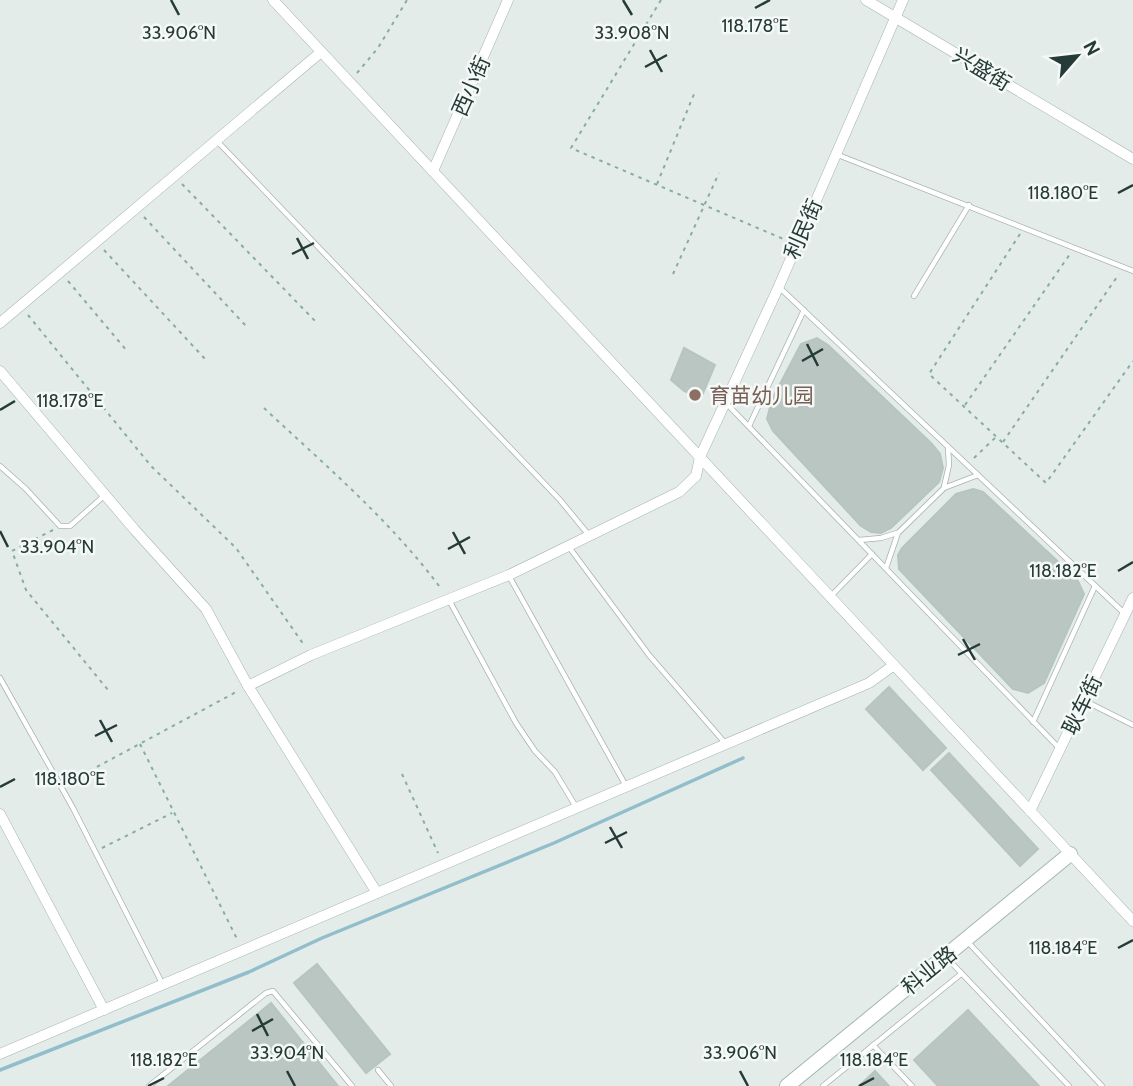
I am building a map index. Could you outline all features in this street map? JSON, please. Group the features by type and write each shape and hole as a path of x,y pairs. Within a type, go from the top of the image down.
{"street":[{"path":"273,0 1133,921"},
{"name":"西小街","path":"433,172 508,0"},
{"name":"兴盛街","path":"866,0 1133,159"},
{"name":"利民街","path":"248,686 312,655 509,576 679,492 696,476 700,457 779,286 903,0"},
{"path":"0,323 321,52"},
{"path":"0,371 206,609 248,686 377,893"},
{"name":"耿车街","path":"1030,811 1130,607"},
{"path":"0,1054 869,683 894,665"},
{"path":"0,814 104,1010"},
{"name":"科业路","path":"787,1086 1070,854"}],"lane":[{"path":"216,141 560,500 590,536"},
{"path":"836,154 1133,271"},
{"path":"914,296 969,205"},
{"path":"779,286 1095,586 1130,607"},
{"path":"748,426 804,310"},
{"path":"725,402 1060,750"},
{"path":"944,488 949,465 948,447"},
{"path":"0,466 26,489 60,526 70,526 105,495"},
{"path":"886,569 898,533 944,488 978,475"},
{"path":"859,540 898,533"},
{"path":"568,547 649,655 726,744"},
{"path":"830,597 872,554"},
{"path":"509,576 626,787"},
{"path":"1033,722 1095,586"},
{"path":"449,600 516,723 535,751 555,772 577,808"},
{"path":"0,678 61,786 163,985"},
{"path":"1084,700 1133,724"},
{"path":"966,940 1102,1086"},
{"path":"945,957 1069,1086"},
{"path":"824,1086 961,974"},
{"path":"149,1086 265,993 273,991 352,1086"},
{"path":"873,1045 912,1086"},
{"path":"378,1070 391,1086"}],"path":[{"path":"349,82 378,48 407,0"},
{"path":"661,0 571,148 797,245"},
{"path":"656,185 694,94"},
{"path":"673,274 719,173"},
{"path":"174,176 317,323"},
{"path":"136,208 247,327"},
{"path":"1024,227 929,374 1046,483 1133,361"},
{"path":"96,242 206,360"},
{"path":"964,407 1074,248"},
{"path":"1003,442 1124,268"},
{"path":"60,272 127,351"},
{"path":"21,306 151,466 236,548 312,655"},
{"path":"264,408 350,487 425,566 449,600"},
{"path":"967,464 996,437"},
{"path":"60,526 12,551 26,590 108,690"},
{"path":"61,786 248,686"},
{"path":"140,744 242,950"},
{"path":"402,774 443,864"},
{"path":"95,852 173,812"}],"building":[{"path":"817,338 828,345 940,454 943,468 939,482 891,528 881,533 871,532 861,526 773,431 767,419 772,399 801,344"},
{"path":"684,348 715,365 701,398 684,391 671,380"},
{"path":"973,489 983,492 1077,579 1084,594 1044,683 1028,693 1013,689 899,569 898,555 902,548 956,494"},
{"path":"889,687 946,748 923,770 866,709"},
{"path":"949,753 1038,849 1020,866 931,770"},
{"path":"317,964 390,1054 366,1073 294,983"},
{"path":"271,1003 338,1086 168,1086"},
{"path":"968,1010 1039,1086 938,1086 914,1060"},
{"path":"875,1071 889,1086 859,1086"}],"waterway":[{"path":"0,1070 249,972 322,938 554,843 743,758"}],"place":[{"name":"育苗幼儿园","path":"695,395"}]}
